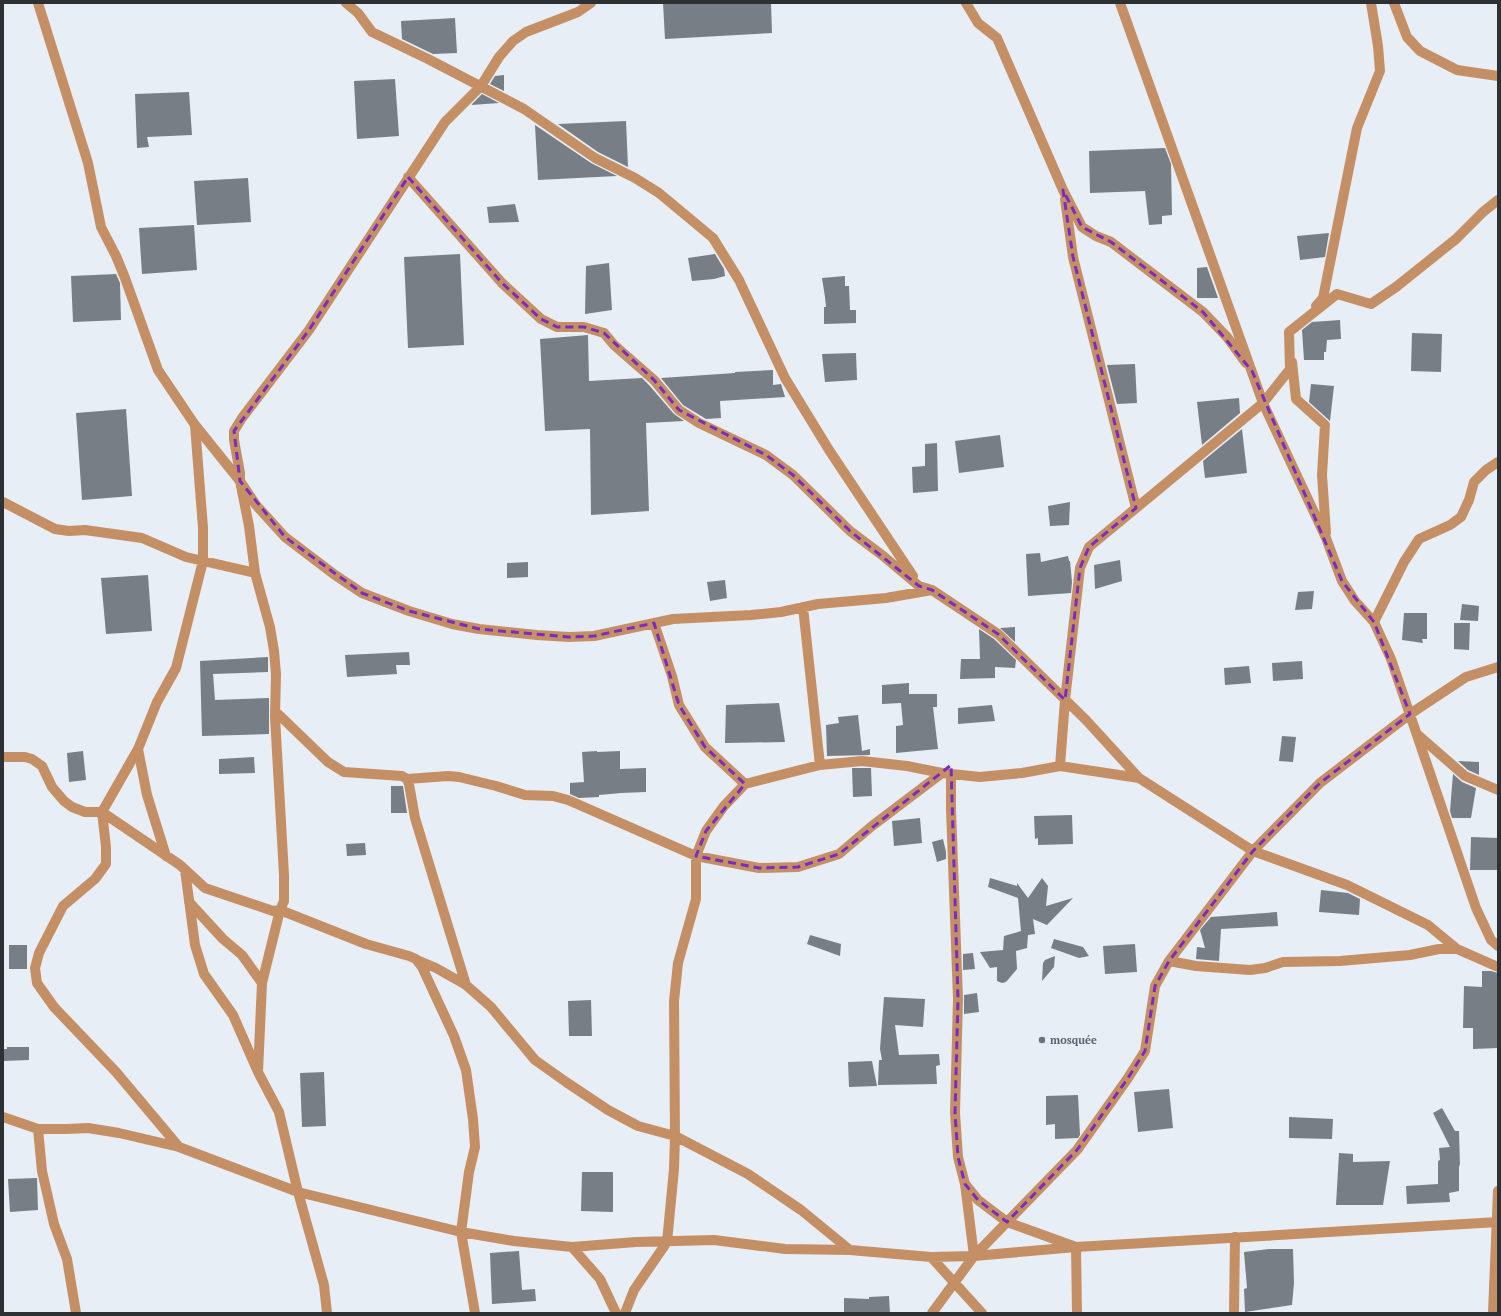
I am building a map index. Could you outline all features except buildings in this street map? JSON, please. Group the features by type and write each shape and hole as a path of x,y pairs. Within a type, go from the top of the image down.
{"street":[{"path":"38,3 88,163 101,227 126,278 158,370 195,425 240,481 256,505 290,541 335,575 362,593 409,611 452,624 479,629 570,637 594,636 673,619 781,612 818,604 886,598 932,590"},
{"path":"346,3 358,13 372,32 428,59 524,109 595,158 635,178 659,193 713,238 739,280 785,378 829,450 920,586"},
{"path":"258,1072 262,983 280,910 284,901 284,875 275,711 276,674 274,651 270,627 254,573 249,526 240,481 234,431 242,418 309,330 445,122 480,86 499,57 513,41 526,32 578,12 591,3"},
{"path":"966,3 978,23 997,38 1063,190 1082,226 1096,236 1112,242 1203,312 1227,337 1252,371"},
{"path":"1120,3 1263,403 1326,538 1342,581 1355,601 1374,622 1391,659 1476,908 1491,940 1498,946"},
{"path":"1060,766 1065,700 1080,568 1089,547 1263,403 1290,369 1289,332 1323,298 1357,128 1380,71 1378,46 1371,3"},
{"path":"1394,3 1407,37 1420,51 1457,70 1498,76"},
{"path":"408,177 502,283 541,319 557,328 584,326 604,333 614,345 654,380 679,410 699,423 766,455 793,475 850,532 882,555 920,586 932,590 998,634 1086,720 1139,778 1253,851 1347,884 1428,925 1457,949 1498,967"},
{"path":"1063,190 1073,256 1136,508"},
{"path":"1289,332 1337,294 1371,304 1396,287 1456,240 1478,217 1498,200"},
{"path":"1289,332 1296,399 1325,425 1322,475 1326,538"},
{"path":"179,1147 116,1072 54,1007 37,983 34,968 39,953 63,906 95,880 106,864 106,847 102,812 138,749 157,702 176,668 203,561 203,528 195,425"},
{"path":"1374,622 1404,562 1418,538 1450,524 1461,517 1470,500 1474,482 1486,470 1498,462"},
{"path":"3,502 55,529 69,531 85,530 142,538 186,557 254,573"},
{"path":"803,607 820,765"},
{"path":"654,623 672,676 679,705 705,747 745,784"},
{"path":"932,1313 974,1256 1078,1150 1145,1051 1155,986 1169,962 1253,851 1320,783 1410,714 1466,677 1498,667"},
{"path":"275,711 328,762 344,772 402,776 407,779 448,776 459,777 525,795 553,796 568,800 696,856 759,868 798,867 838,854 872,826 947,773"},
{"path":"1417,733 1465,776 1498,790"},
{"path":"138,749 147,795 166,856"},
{"path":"3,757 25,757 32,759 42,766 52,787 64,801 84,812 102,812 185,870 205,888 273,911 280,910 366,944 409,956 466,984 491,1008 535,1060 608,1110 638,1126 675,1136 748,1174 801,1210 850,1250"},
{"path":"625,1313 634,1290 667,1242 674,1169 675,1136 674,1001 678,963 696,900 696,856 706,831 724,806 745,784 820,765 862,761 980,777 1022,773 1060,766 1139,778"},
{"path":"947,773 951,808 958,999 955,1113 958,1157 965,1184 974,1256"},
{"path":"407,779 414,818 466,984"},
{"path":"185,870 195,945 204,974 234,1014 258,1072 279,1112 298,1192 324,1286 327,1313"},
{"path":"189,902 223,940 242,955 262,983"},
{"path":"1169,962 1196,966 1250,970 1265,968 1283,962 1340,961 1410,955 1439,949 1457,949"},
{"path":"416,959 422,967 454,1036 466,1070 473,1119 475,1147 469,1172 460,1232 475,1313"},
{"path":"3,1117 38,1129 88,1128 119,1133 179,1147 298,1192 460,1232 514,1241 572,1247 636,1242 714,1240 785,1249 850,1250 931,1257 974,1256 1076,1247 1497,1222"},
{"path":"38,1129 42,1171 54,1224 67,1259 76,1313"},
{"path":"965,1184 978,1200 1007,1222 1076,1247"},
{"path":"1493,1313 1498,1191"},
{"path":"1234,1313 1235,1237"},
{"path":"572,1247 600,1279 616,1313"},
{"path":"1076,1247 1077,1313"},
{"path":"931,1257 982,1313"}],"highlighted area":[{"path":"408,177 502,283 541,319 557,327 584,327 604,333 654,380 679,410 766,455 793,475 850,531 919,586 932,590 998,634 1065,700 1080,568 1089,547 1136,508 1073,257 1063,190 1082,227 1111,242 1203,312 1252,371 1342,581 1374,622 1410,714 1320,783 1253,851 1169,961 1155,986 1145,1051 1128,1078 1077,1150 1007,1222 978,1200 965,1184 958,1157 955,1113 958,999 951,765 839,854 798,867 759,868 696,856 706,831 745,784 705,747 679,705 654,623 594,636 569,637 479,629 409,611 362,593 285,537 240,481 234,431 309,330"}],"place":[{"name":"mosquée","path":"1042,1040"}]}
